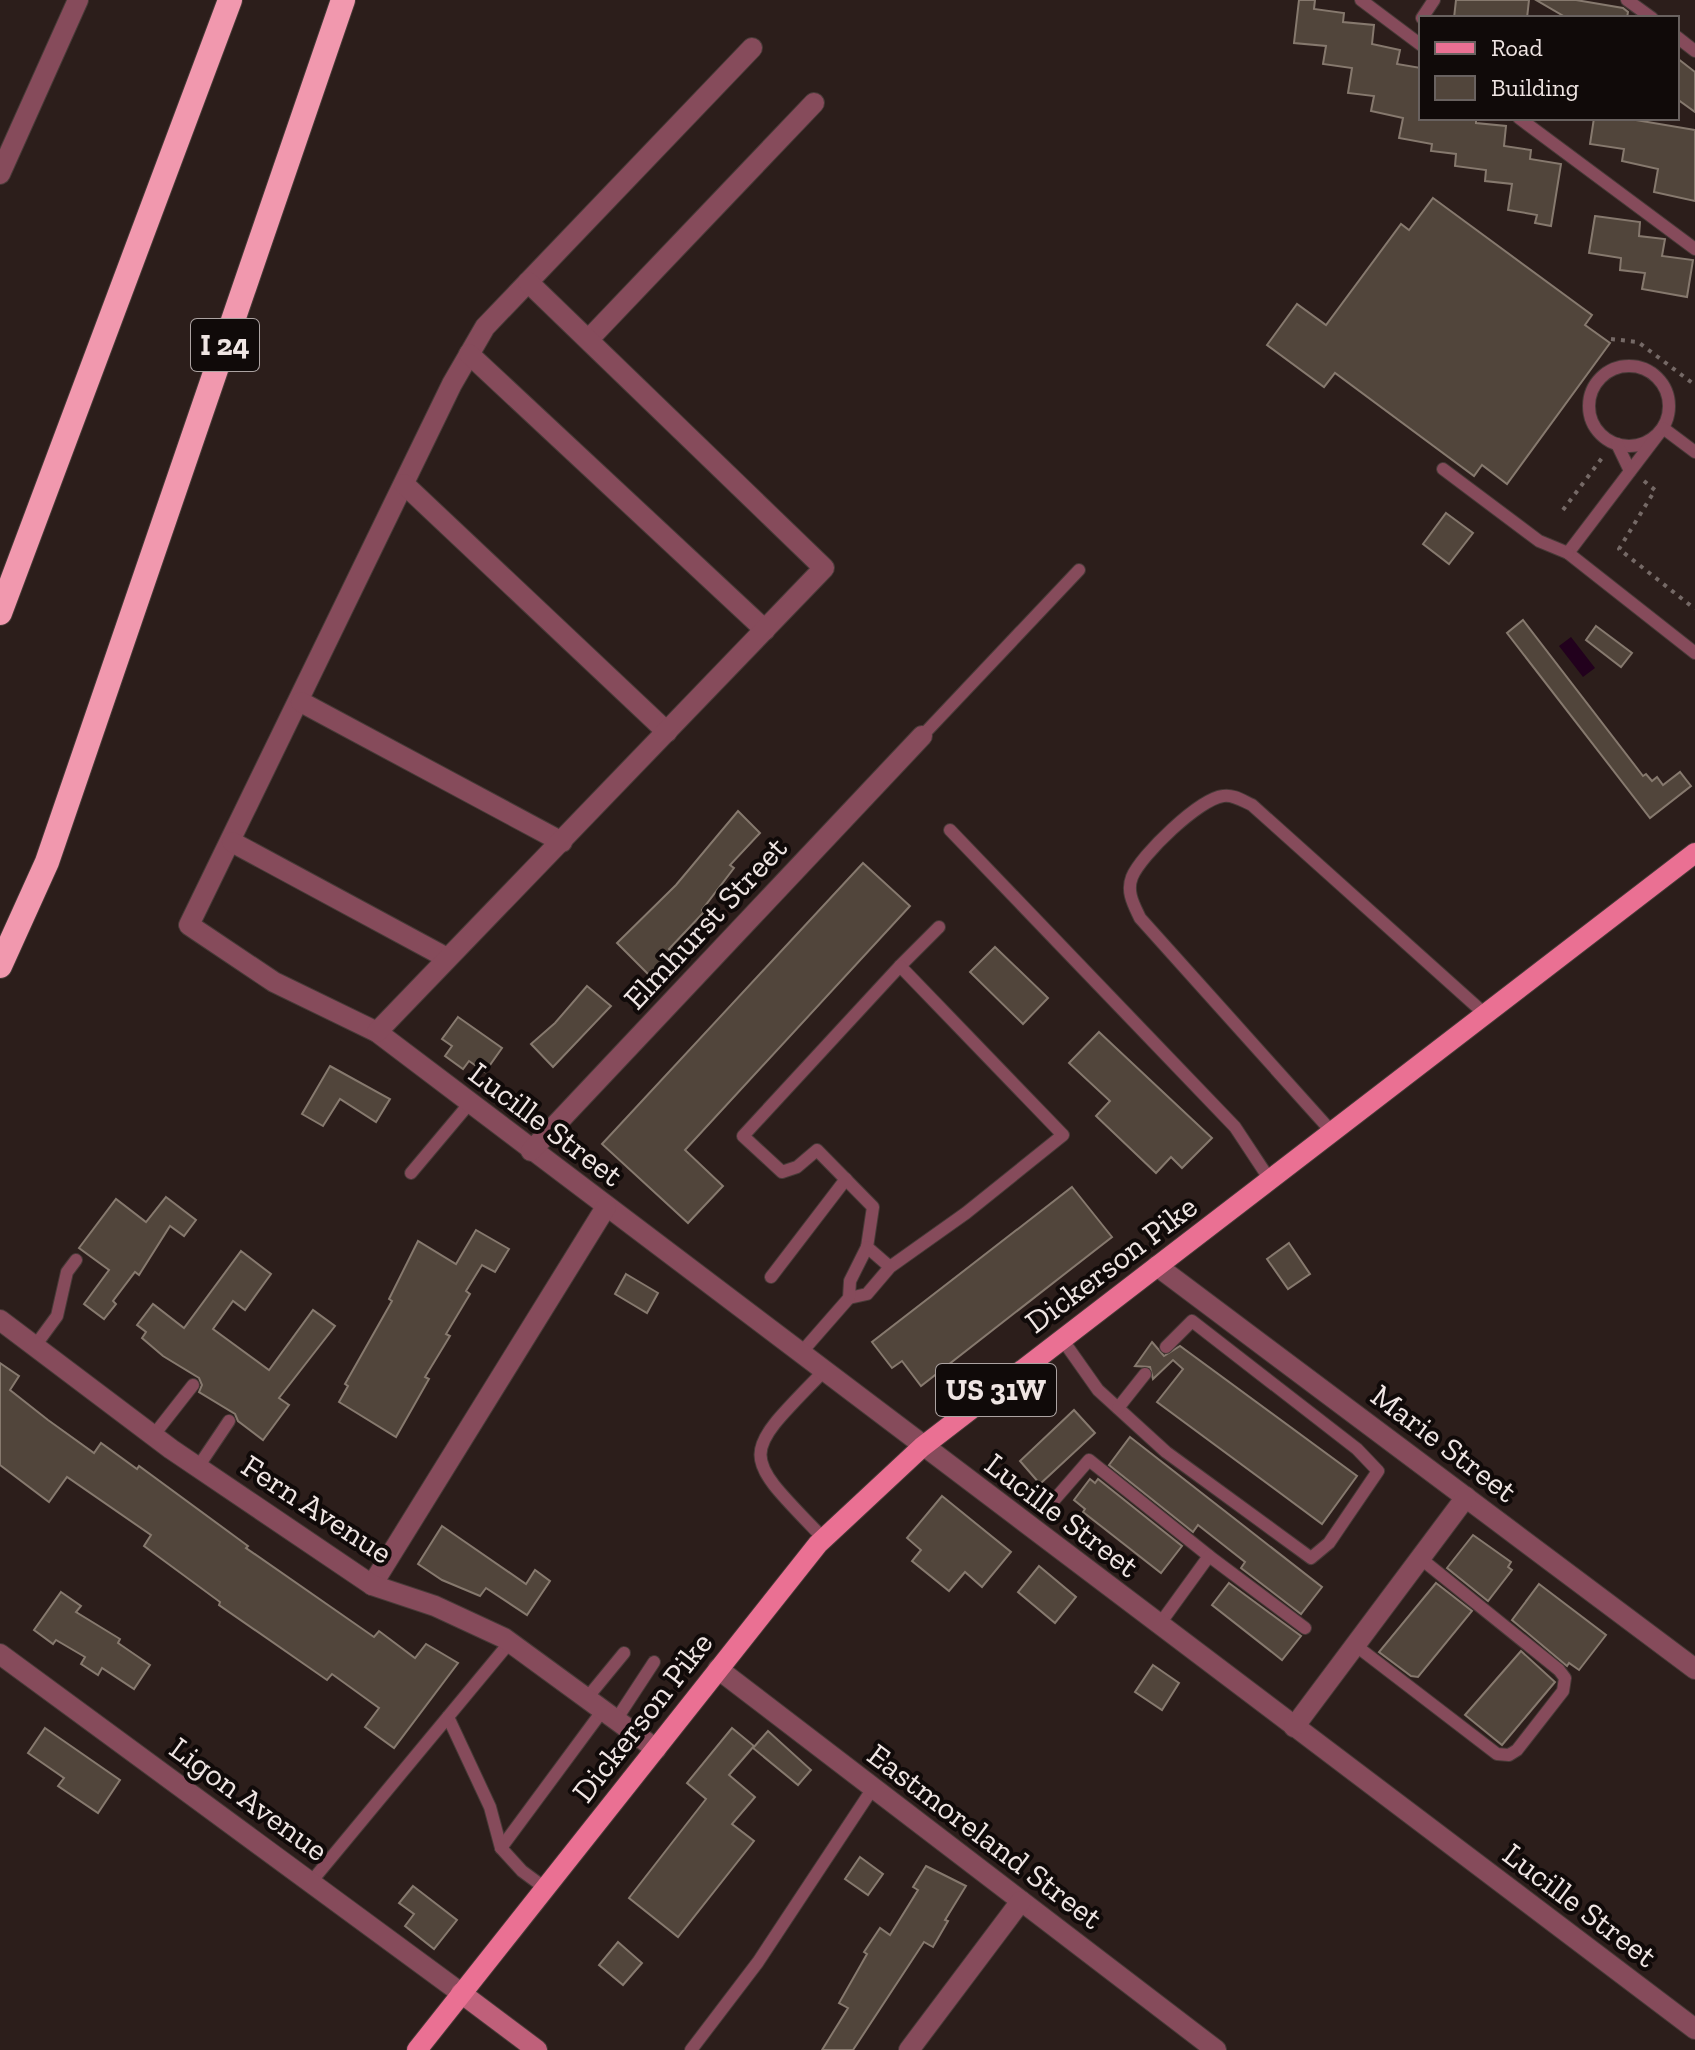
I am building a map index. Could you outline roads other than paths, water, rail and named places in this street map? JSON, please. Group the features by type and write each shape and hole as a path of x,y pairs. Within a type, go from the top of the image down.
{"highway":[{"path":"0,613 230,0"},
{"name":"I 24","path":"0,966 57,835 343,0"}],"main road":[{"name":"Dickerson Pike","path":"417,2050 824,1539 922,1447 1695,853"},
{"path":"461,1993 537,2050"}],"street":[{"path":"0,174 78,0"},
{"path":"447,958 232,842 404,484 485,327 752,48"},
{"path":"589,339 814,103"},
{"path":"377,1032 824,568 528,282"},
{"path":"469,354 765,630"},
{"path":"404,484 667,732"},
{"path":"301,702 562,842"},
{"name":"Elmhurst Street","path":"531,1151 922,736"},
{"name":"Lucille Street","path":"232,842 189,925 274,982 377,1032 1695,2029"},
{"path":"372,1585 606,1207"},
{"name":"Marie Street","path":"1157,1266 1695,1669"},
{"name":"Fern Avenue","path":"0,1320 153,1436 372,1585 435,1606 510,1642 656,1749"},
{"path":"1294,1727 1466,1497"},
{"name":"Ligon Avenue","path":"0,1654 461,1993"},
{"name":"Eastmoreland Street","path":"718,1669 1216,2050"},
{"path":"909,2050 1021,1901"}],"lane":[{"path":"1361,0 1419,44"},
{"path":"1627,0 1649,16"},
{"path":"1409,36 1419,21"},
{"path":"1679,39 1695,51"},
{"path":"1522,120 1695,249"},
{"path":"1568,553 1663,428 1669,403 1658,379 1635,366 1622,367 1599,380 1589,404 1596,429 1617,444 1630,471"},
{"path":"1617,444 1643,444 1663,428"},
{"path":"1663,428 1695,452"},
{"path":"1443,469 1539,541 1568,553 1695,653"},
{"path":"922,736 1079,570"},
{"path":"1332,1132 1140,918 1130,896 1133,876 1182,818 1213,798 1228,795 1252,805 1486,1015"},
{"path":"950,830 1235,1127 1270,1180"},
{"path":"849,1298 850,1281 867,1247 873,1207 817,1150 797,1167 782,1172 743,1136 939,927"},
{"path":"800,1354 849,1298 867,1294 890,1267 966,1213 1063,1135 900,966"},
{"path":"411,1173 469,1104"},
{"path":"771,1277 846,1179"},
{"path":"867,1247 890,1267"},
{"path":"35,1346 57,1316 67,1272 76,1260"},
{"path":"1062,1339 1098,1390 1166,1452 1311,1558 1329,1543 1378,1471 1357,1449 1192,1321 1166,1347"},
{"path":"823,1372 773,1424 758,1446 758,1457 767,1478 824,1539"},
{"path":"1118,1408 1145,1374"},
{"path":"153,1436 193,1385"},
{"path":"198,1467 229,1421"},
{"path":"1055,1499 1089,1460 1305,1628"},
{"path":"1159,1625 1209,1556"},
{"path":"1355,1645 1497,1754 1509,1755 1517,1750 1563,1691 1565,1678 1559,1670 1420,1558"},
{"path":"311,1882 510,1642"},
{"path":"602,1710 624,1653"},
{"path":"501,1848 602,1710 654,1662"},
{"path":"448,1717 490,1807 501,1848 522,1871 545,1888"},
{"path":"691,2050 758,1962 873,1788"}]}
